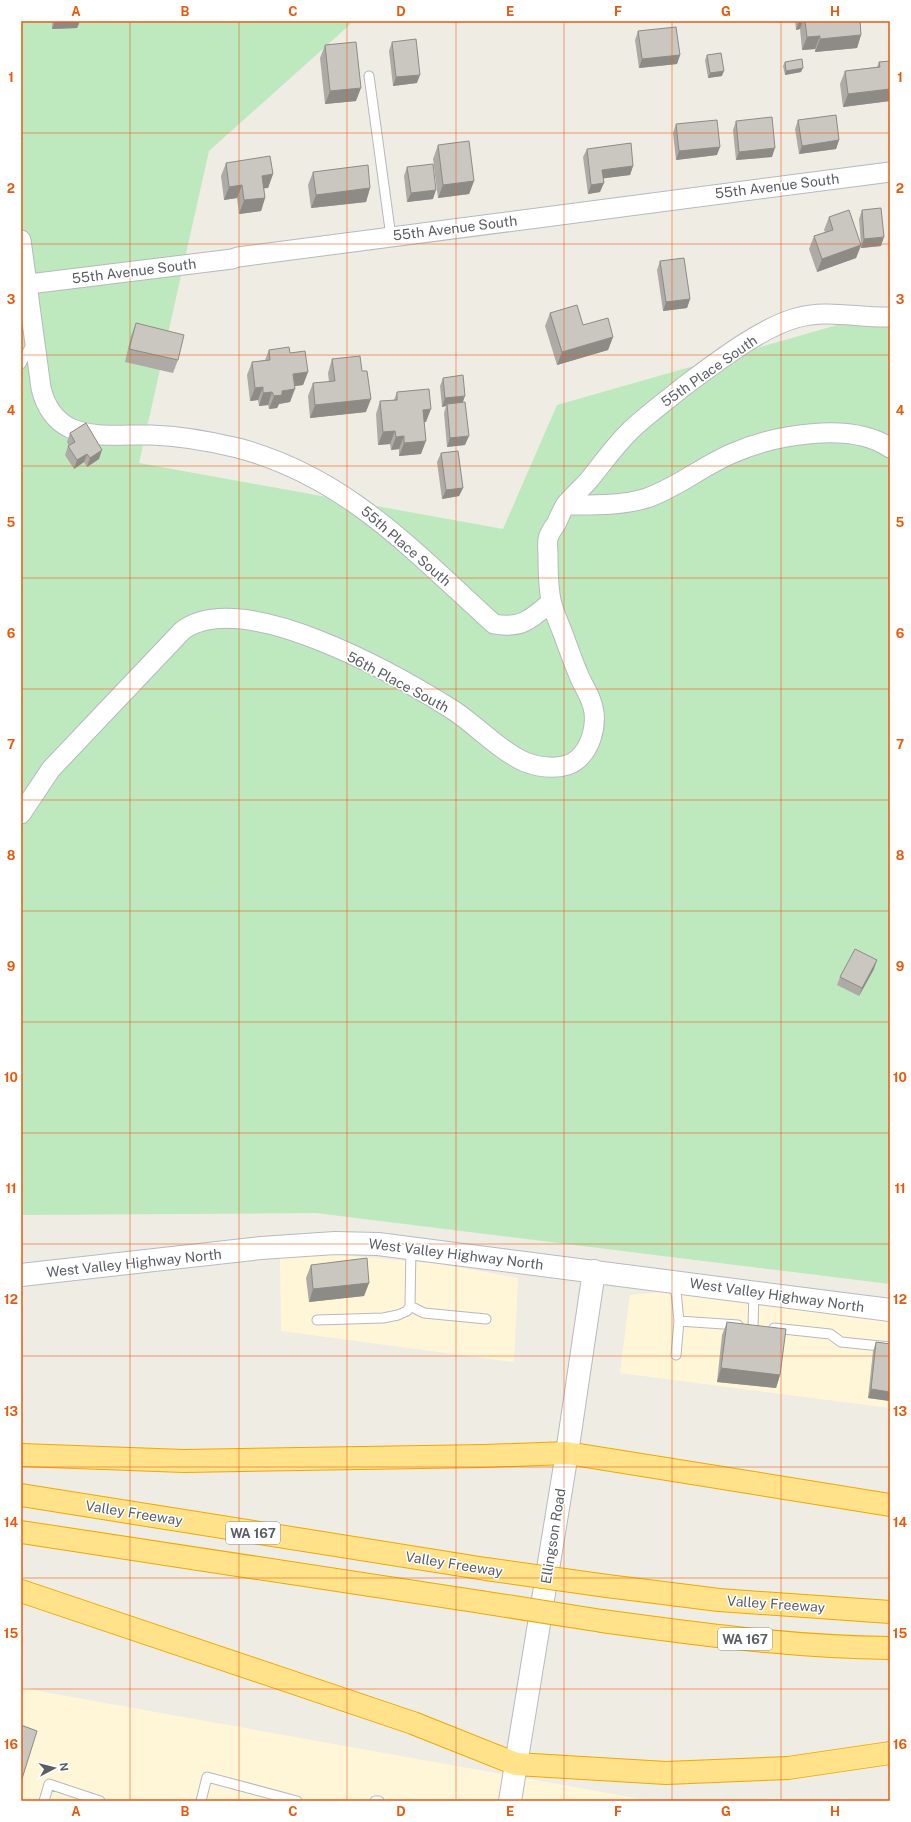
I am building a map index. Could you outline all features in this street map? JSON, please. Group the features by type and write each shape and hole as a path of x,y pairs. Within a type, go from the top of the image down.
{"highway":[{"path":"21,1455 184,1461 484,1456 567,1453 890,1505"},
{"name":"Valley Freeway","path":"21,1495 486,1569 607,1586 719,1600 890,1612"},
{"name":"WA 167","path":"21,1532 602,1621 712,1636 796,1644 890,1648"},
{"path":"21,1591 413,1723 516,1764 666,1773 788,1768 890,1753"}],"main road":[{"name":"West Valley Highway North","path":"21,1274 261,1248 335,1243 378,1244 411,1247 890,1310"},
{"name":"Ellingson Road","path":"510,1801 567,1453 594,1271"}],"street":[{"name":"55th Avenue South","path":"24,285 890,172"},
{"path":"21,240 24,285 34,340"},
{"name":"55th Place South","path":"566,505 590,479 611,450 632,429 712,365 749,341 783,323 810,315 829,314 890,317"},
{"name":"55th Place South","path":"34,340 42,394 51,411 64,424 75,430 89,433 152,435 191,439 224,445 256,453 309,475 367,510 390,528 494,624 508,627 528,621 551,602"},
{"path":"566,505 603,505 646,498 665,491 734,453 782,439 816,434 842,434 870,439 890,448"},
{"name":"56th Place South","path":"21,814 51,769 182,631 198,622 222,618 255,620 308,636 388,673 414,687 455,712 523,761 549,767 568,765 578,759 587,747 593,731 594,715 592,702 579,675 551,602 548,571 548,538 566,505"}],"lane":[{"path":"368,76 391,237"},
{"path":"21,364 34,340"},
{"path":"317,1320 391,1316 407,1311 410,1306 411,1247"},
{"path":"675,1282 679,1320 676,1355"},
{"path":"754,1292 760,1327"},
{"path":"410,1306 424,1313 486,1319"},
{"path":"679,1320 830,1334 841,1342 890,1348"},
{"path":"201,1801 207,1777 298,1801"},
{"path":"44,1801 49,1784 100,1801"}],"shaded area":[{"path":"330,1254 440,1264 518,1278 514,1362 281,1331 280,1258"},
{"path":"661,1292 820,1311 890,1322 890,1408 620,1373 630,1295"},
{"path":"21,1687 44,1692 652,1801 21,1801"}],"green space":[{"path":"21,21 354,21 209,151 139,463 503,529 557,405 890,310 890,1284 316,1213 21,1215 21,319 31,318 21,238"}],"building":[{"path":"805,21 860,21 861,35 820,39 820,36 807,37"},
{"path":"676,27 680,55 642,59 638,31"},
{"path":"416,39 420,75 396,77 392,42"},
{"path":"356,42 361,88 330,91 325,45"},
{"path":"721,53 724,71 710,73 707,55"},
{"path":"802,59 803,68 786,71 785,62"},
{"path":"890,61 890,89 848,94 845,71 880,67 879,62"},
{"path":"836,115 839,140 802,146 798,120"},
{"path":"772,117 775,148 739,152 736,121"},
{"path":"717,120 720,147 679,151 676,124"},
{"path":"469,141 474,181 443,185 438,145"},
{"path":"631,143 633,166 602,170 604,183 591,185 587,149"},
{"path":"270,156 273,174 262,176 265,198 244,200 242,185 229,187 226,163"},
{"path":"433,164 436,190 411,193 407,167"},
{"path":"368,165 370,188 316,195 313,172"},
{"path":"881,208 884,237 864,239 862,210"},
{"path":"849,210 861,245 822,259 814,236 833,230 829,217"},
{"path":"684,258 690,299 666,302 660,261"},
{"path":"577,305 583,325 608,318 613,337 562,352 550,313"},
{"path":"136,323 184,335 178,360 129,349"},
{"path":"289,347 290,353 305,351 308,372 293,374 295,389 282,391 282,395 274,396 272,392 263,393 263,387 255,388 252,362 270,360 269,350"},
{"path":"360,356 362,371 367,371 371,399 315,405 313,383 335,381 332,359"},
{"path":"463,375 465,396 445,398 443,378"},
{"path":"429,389 431,409 423,410 426,441 404,443 404,436 396,437 395,431 383,432 380,401 397,400 397,392"},
{"path":"465,402 469,436 450,438 447,404"},
{"path":"86,423 102,450 90,458 87,454 77,460 68,446 75,442 70,433"},
{"path":"458,451 463,488 446,490 441,453"},
{"path":"855,949 877,960 862,988 840,977"},
{"path":"367,1258 369,1283 313,1289 311,1265"},
{"path":"727,1322 786,1329 780,1375 721,1368"},
{"path":"876,1342 890,1344 890,1392 871,1389"},
{"path":"21,1725 37,1731 21,1782"}]}
